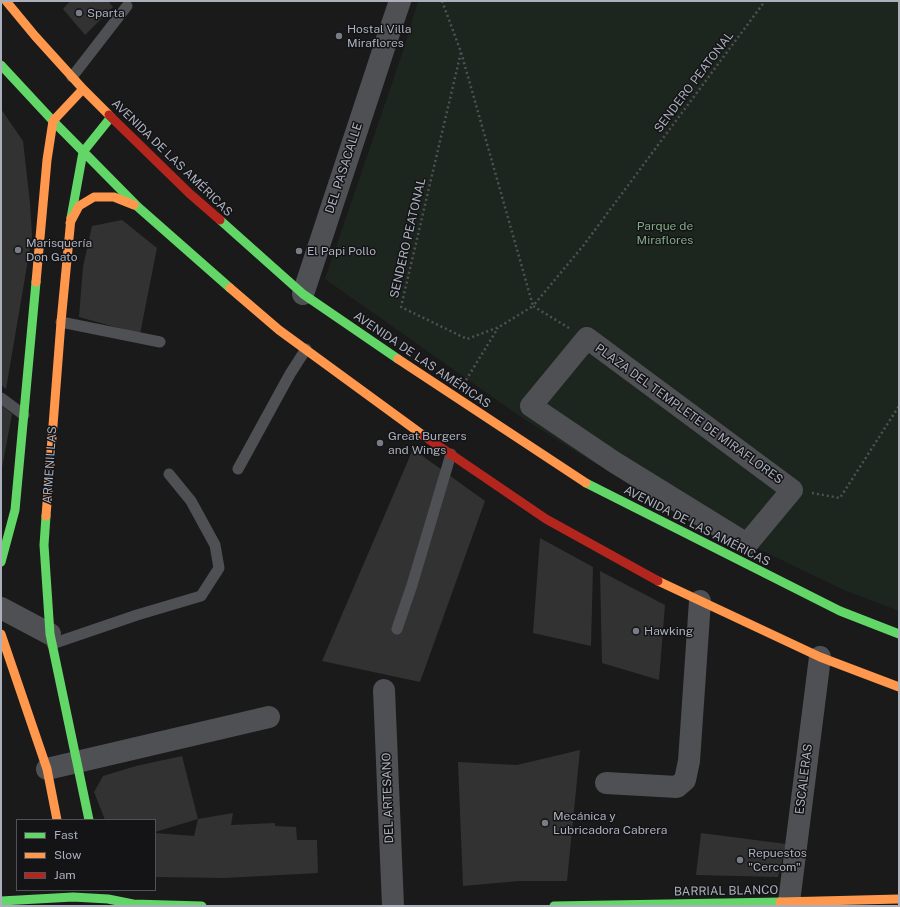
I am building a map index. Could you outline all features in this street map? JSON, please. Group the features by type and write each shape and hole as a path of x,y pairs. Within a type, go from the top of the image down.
{"main road":[{"name":"AVENIDA DE LAS AMÉRICAS","path":"6,1 72,77 111,117 189,193 303,294 456,398 587,484 840,612 899,634"},
{"path":"1,65 53,121 138,207 280,330 402,421 546,519 665,585 820,657 899,687"},
{"path":"1,562 15,510 47,167 53,121 82,88"},
{"name":"ARMENILLAS","path":"89,819 51,639 44,545 70,223 83,152 111,117"},
{"path":"70,223 79,206 94,197 114,197 138,207"},
{"path":"1,522 15,510"},
{"path":"1,634 47,769 57,819"},
{"path":"1,901 72,894 106,894 133,905 202,906"},
{"name":"BARRIAL BLANCO","path":"554,906 788,902 852,904 899,899"}],"street":[{"name":"DEL PASACALLE","path":"384,1 386,42"},
{"name":"DEL PASACALLE","path":"303,294 400,1"},
{"name":"PLAZA DEL TEMPLETE DE MIRAFLORES","path":"586,338 792,490 747,544 614,462 531,406 586,338"},
{"path":"606,783 677,787 685,780 689,761 700,601"},
{"path":"1,608 51,639"},
{"name":"ESCALERAS","path":"788,902 820,657"},
{"name":"DEL ARTESANO","path":"384,690 392,906"},
{"path":"47,769 269,717"}],"lane":[{"path":"72,77 127,6"},
{"path":"61,322 160,342"},
{"path":"238,469 290,374 306,349"},
{"path":"1,398 24,415"},
{"path":"397,629 412,585 451,454"},
{"path":"51,639 201,596 219,568 215,545 192,501 169,474"}],"path":[{"path":"442,1 461,52 533,306 586,338"},
{"name":"SENDERO PEATONAL","path":"461,52 401,307 468,339 499,327 533,306 583,246 765,1"},
{"path":"456,398 499,327"},
{"path":"792,490 840,498 899,406"}],"green space":[{"name":"Parque de Miraflores","path":"418,1 899,1 899,611 846,591 748,544 589,460 518,415 325,279 403,51"}],"building":[{"path":"70,1 108,1 113,7 85,35 63,9"},
{"path":"1,109 23,141 32,236 6,389 1,385"},
{"path":"122,220 157,248 140,334 79,317 83,267 92,226"},
{"path":"1,405 12,414 2,468 1,468"},
{"path":"413,449 485,501 420,682 322,661"},
{"path":"540,538 593,567 591,646 533,633"},
{"path":"600,571 665,605 659,680 602,663"},
{"path":"580,750 567,881 519,881 463,886 458,762 517,765"},
{"path":"182,756 198,819 156,832 156,819 105,819 94,792 103,776 136,766"},
{"path":"233,813 231,825 275,823 275,826 296,827 297,840 317,840 318,873 225,878 156,877 156,833 194,836 198,819"},
{"name":"Repuestos \"Cercom\"","path":"701,833 786,844 778,877 696,875"}],"traffic: fast":[{"path":"1,65 53,121 138,207 230,288"},
{"path":"71,218 83,152 111,117"},
{"path":"220,220 303,294 398,359"},
{"path":"1,562 15,510 36,282"},
{"path":"586,483 840,611 899,634"},
{"path":"46,516 44,545 50,634 89,819"},
{"path":"1,901 73,897 108,899 133,904 202,906"},
{"path":"554,906 780,902"}],"traffic: slow":[{"path":"6,1 35,36 83,89 109,115"},
{"path":"36,282 47,160 53,121 83,89"},
{"path":"70,223 79,206 94,197 114,197 134,205"},
{"path":"46,516 61,322 71,218"},
{"path":"230,288 279,330 424,436"},
{"path":"398,359 586,483"},
{"path":"658,581 820,657 899,687"},
{"path":"1,634 47,769 57,819"},
{"path":"780,902 899,899"}],"traffic: jam":[{"path":"109,115 189,193 220,220"},
{"path":"424,436 546,519 658,581"}],"place":[{"name":"Sparta","path":"79,13"},
{"name":"Hostal Villa Miraflores","path":"339,36"},
{"name":"Marisquería Don Gato","path":"18,250"},
{"name":"El Papi Pollo","path":"299,251"},
{"name":"Great Burgers and Wings","path":"380,443"},
{"name":"Hawking","path":"636,631"},
{"name":"Mecánica y Lubricadora Cabrera","path":"545,823"},
{"name":"Repuestos \"Cercom\"","path":"740,860"}]}
